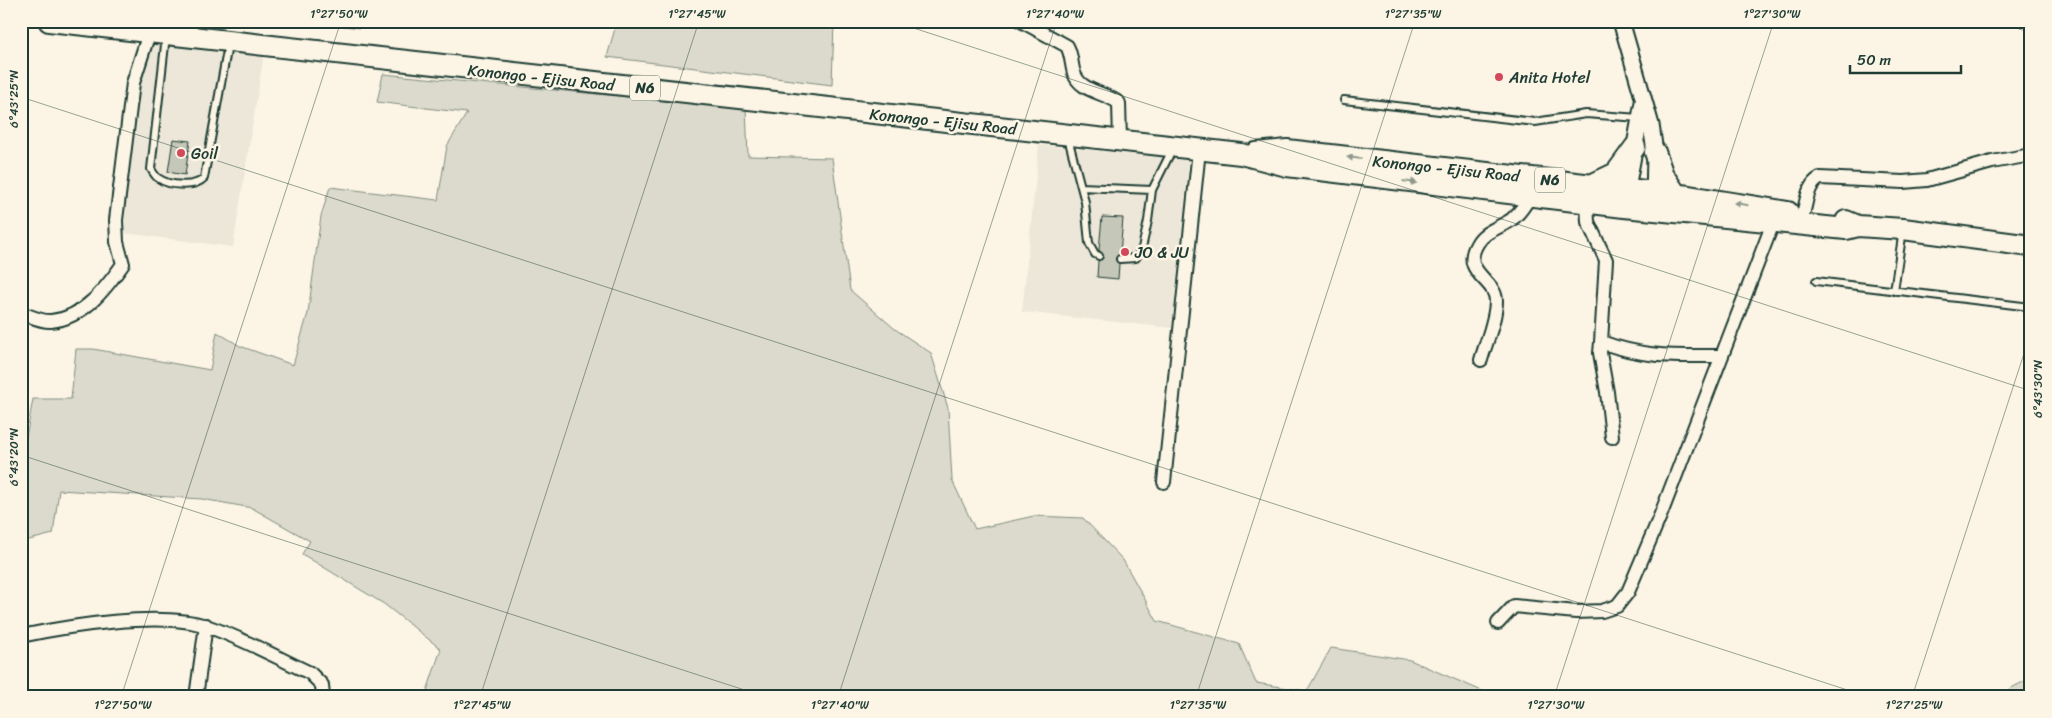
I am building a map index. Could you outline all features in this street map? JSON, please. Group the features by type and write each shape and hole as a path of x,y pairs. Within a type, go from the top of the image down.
{"highway":[{"name":"Konongo - Ejisu Road","path":"49,21 1241,154 1287,166 1530,196 1589,194"},
{"path":"1589,194 1616,173 1635,147"},
{"name":"Konongo - Ejisu Road","path":"1241,154 1287,150 1589,194 1654,201 1773,223 1846,229 1858,226 1903,229 2031,246"},
{"path":"1655,152 1664,175 1676,194"},
{"name":"Konongo - Ejisu Road","path":"1654,201 1676,194 1844,220 1858,226"}],"street":[{"path":"1021,21 1067,46 1074,73 1079,81 1086,87 1119,103 1121,108 1120,141"},
{"path":"1621,21 1651,125 1655,152 1654,201"},
{"path":"21,313 50,322 72,316 98,296 123,264 117,242 116,220 133,83 157,34"},
{"path":"1625,198 1643,102"},
{"path":"1164,482 1199,150"},
{"path":"1804,214 1810,188 1814,181 1820,178 1903,182 1928,180 1992,162 2031,155"},
{"path":"1589,194 1588,222 1606,260 1600,353 1608,392 1612,437"},
{"path":"1481,360 1496,300 1493,289 1478,275 1473,254 1484,234 1512,219 1530,196"},
{"path":"1498,623 1514,606 1576,612 1602,611 1616,606 1628,592 1661,514 1773,223"},
{"path":"1601,342 1634,353 1651,356 1721,356"},
{"path":"21,636 65,626 151,620 175,620 206,625 310,673 322,685 324,697"},
{"path":"196,697 206,625"}],"lane":[{"path":"157,34 151,168 156,178 192,185 199,183 204,178 228,42"},
{"path":"1344,100 1535,122 1586,114 1639,118"},
{"path":"1066,135 1085,202 1089,243 1094,254 1099,256"},
{"path":"1120,259 1136,258 1142,248 1152,190 1173,147"},
{"path":"1081,187 1152,190"},
{"path":"1894,291 1903,229"},
{"path":"1816,281 2031,307"}],"shaded area":[{"path":"305,21 359,21 359,28"},
{"path":"617,21 834,21 832,85 607,57"},
{"path":"138,41 264,53 233,247 124,233"},
{"path":"383,74 746,108 748,156 832,158 850,290 895,329 931,353 948,408 952,480 975,529 1034,516 1083,518 1123,560 1157,621 1239,644 1256,683 1307,691 1331,648 1410,660 1496,697 425,697 441,649 384,604 302,554 310,541 252,508 202,499 59,490 53,534 21,542 21,455 23,454 33,399 71,399 76,349 93,349 210,370 217,332 240,346 293,365 308,313 321,216 330,187 438,200 447,146 467,113 377,102"},
{"path":"1039,145 1189,160 1172,328 1022,312"},
{"path":"2031,678 2031,697 2002,697 2013,687"}],"building":[{"path":"173,139 190,141 185,175 168,172"},
{"path":"1102,217 1123,218 1120,254 1115,259 1119,264 1118,279 1097,277 1098,261 1104,256 1099,250"}],"place":[{"name":"Anita Hotel","path":"1499,77"},
{"name":"Goil","path":"181,153"},
{"name":"JO & JU","path":"1125,252"}]}
